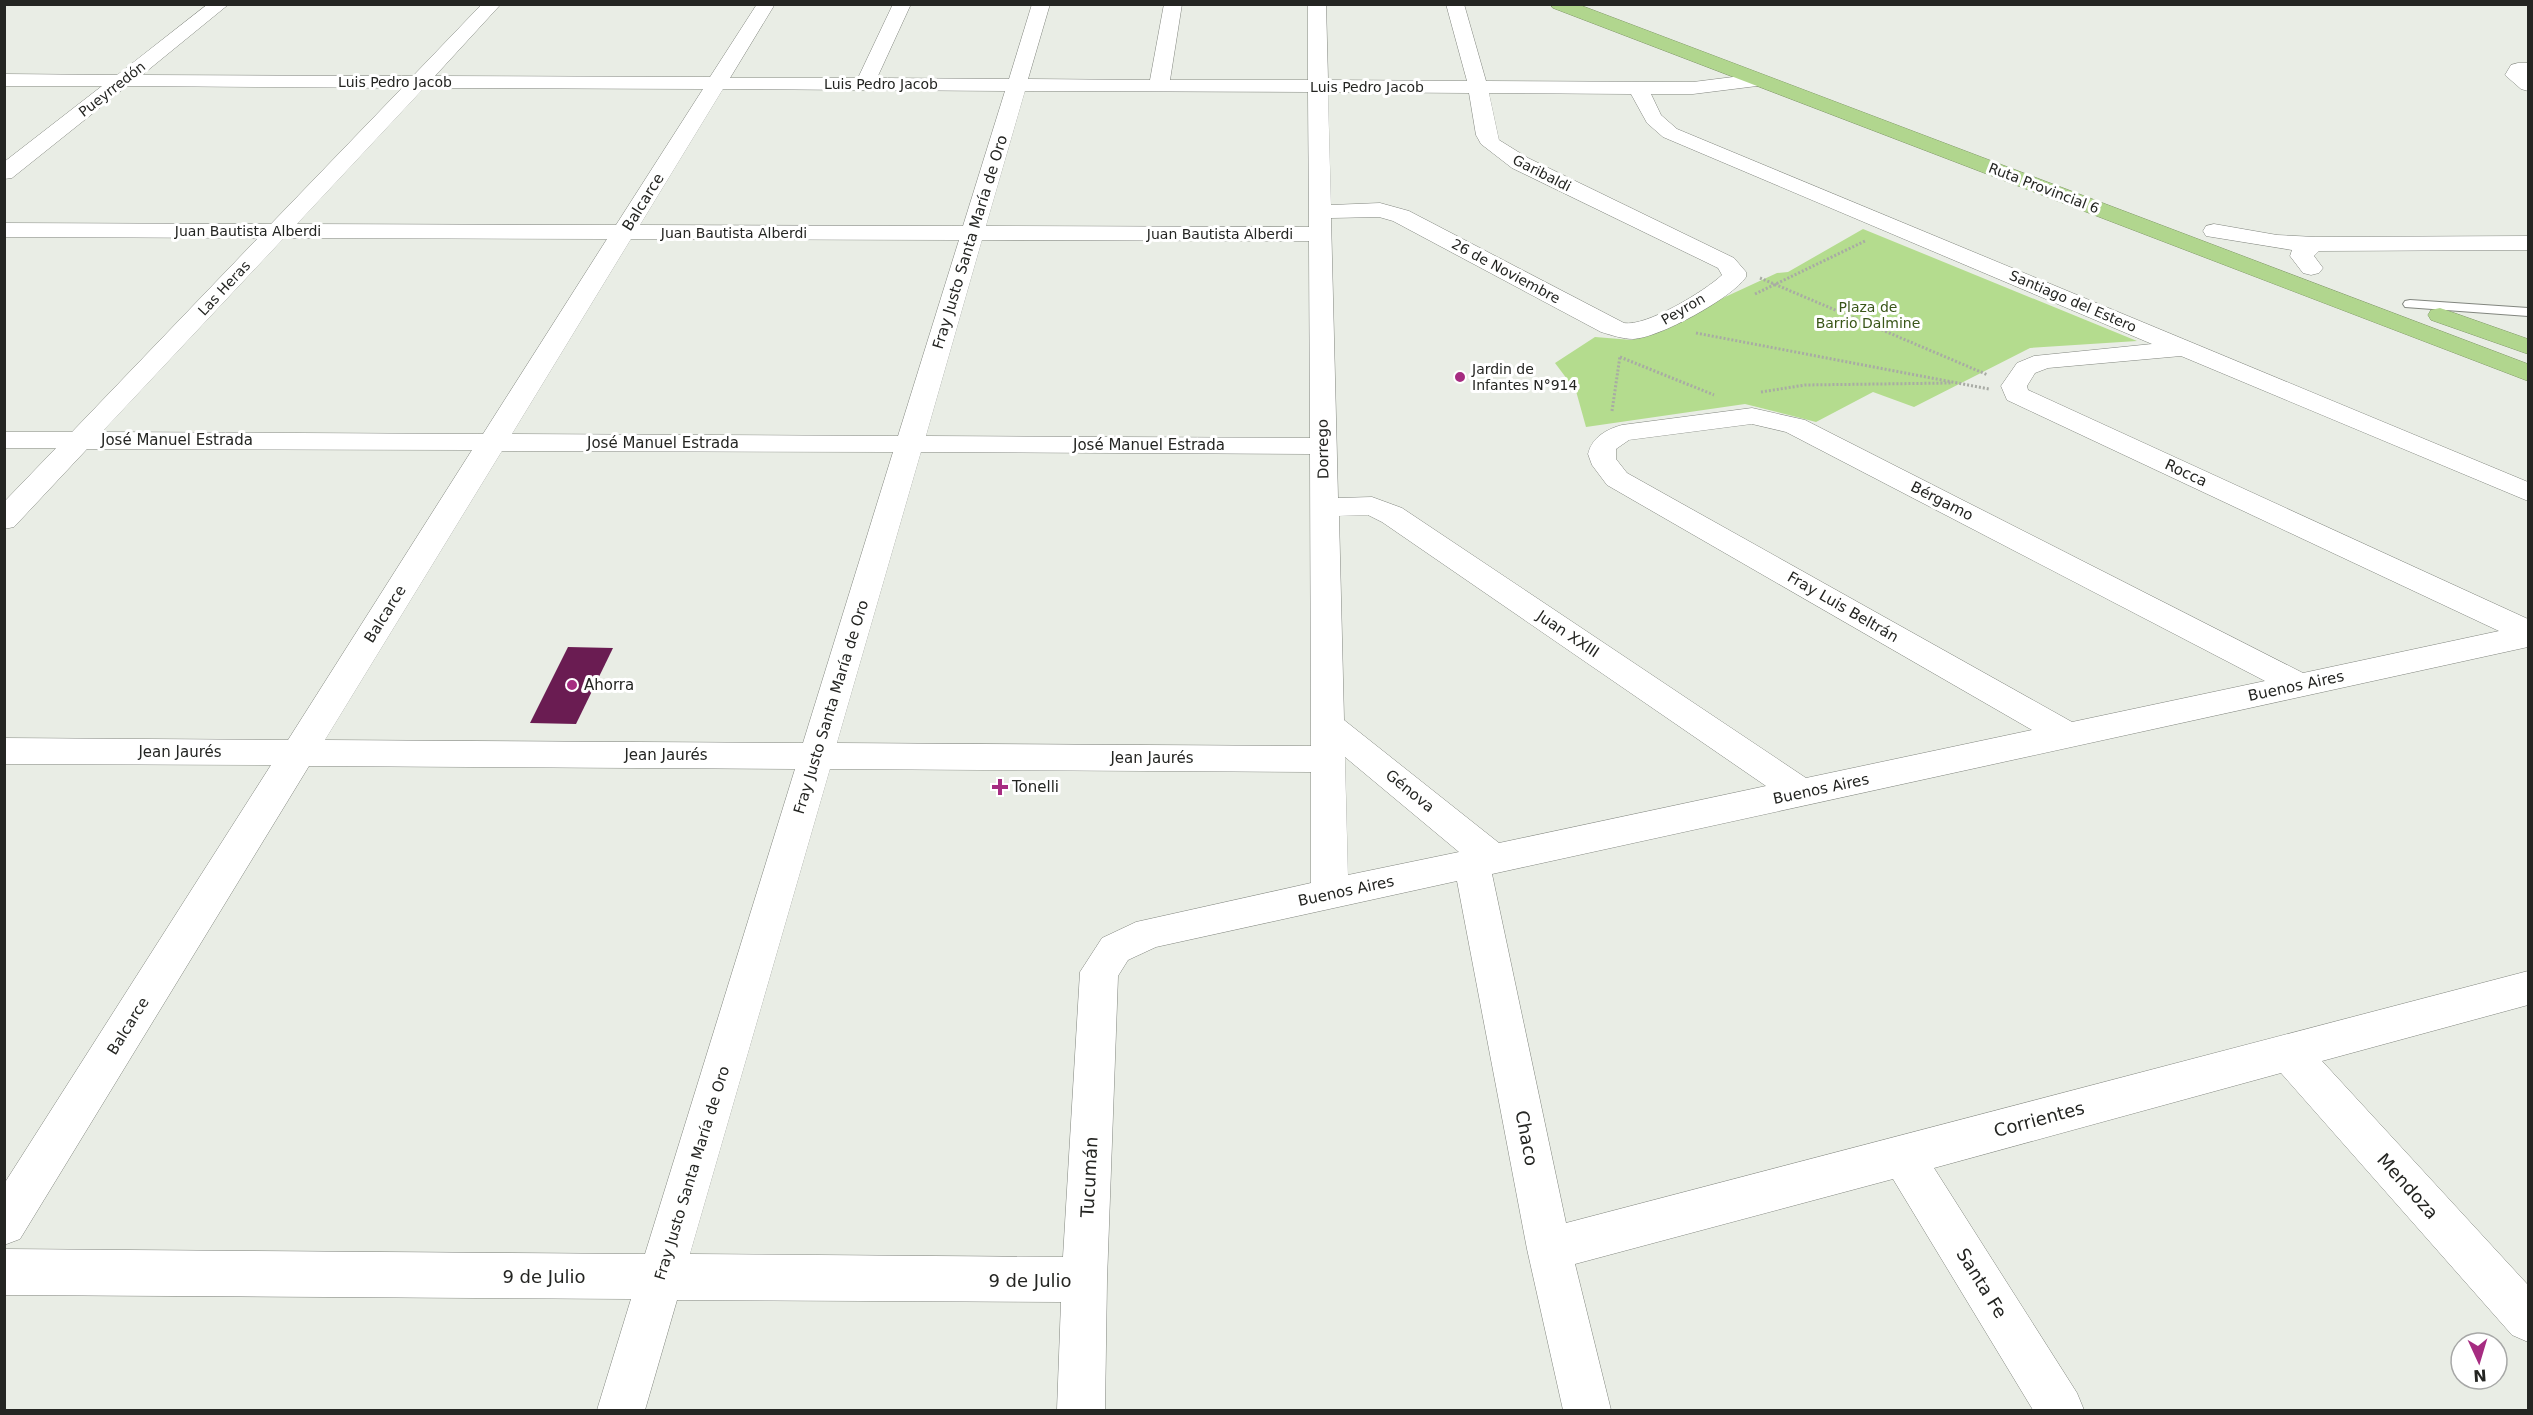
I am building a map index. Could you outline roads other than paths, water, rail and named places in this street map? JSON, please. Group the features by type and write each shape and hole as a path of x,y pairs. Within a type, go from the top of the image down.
{"highway":[{"name":"Ruta Provincial 6","path":"1559,4 2529,373"},
{"name":"Ruta Provincial 6","path":"1602,4 2333,276"},
{"path":"2388,296 2529,347"}],"street":[{"name":"Pueyrredón","path":"4,173 220,4"},
{"name":"Las Heras","path":"4,520 492,4"},
{"name":"Balcarce","path":"4,1224 766,4"},
{"path":"866,84 902,4"},
{"name":"Fray Justo Santa María de Oro","path":"621,1410 1041,4"},
{"path":"1159,86 1173,4"},
{"name":"Dorrego","path":"1317,4 1317,86 1336,181 1320,223 1330,894"},
{"name":"Garibaldi","path":"1455,4 1478,87 1486,135 1491,144 1520,164 1726,262"},
{"path":"2529,69 2518,69 2515,75 2529,85"},
{"name":"Luis Pedro Jacob","path":"4,80 1639,88 1693,88 1757,80"},
{"name":"Santiago del Estero","path":"1639,88 1656,124 1670,133 2529,492"},
{"name":"26 de Noviembre","path":"1336,181 1617,329"},
{"name":"26 de Noviembre","path":"1320,223 1380,210 1401,216"},
{"name":"Juan Bautista Alberdi","path":"4,230 973,233 1320,223"},
{"path":"2214,231 2277,242 2315,244 2529,243"},
{"path":"2311,268 2302,256 2303,250 2315,244"},
{"name":"Peyron","path":"1617,329 1636,332 1655,325 1728,283 1734,277 1734,272 1726,262"},
{"name":"Rocca","path":"2185,349 2043,361 2026,368 2015,390 2529,634"},
{"name":"Bérgamo","path":"1617,479 1603,465 1602,453 1607,441 1622,433 1752,416 1775,419 1807,431 2300,685"},
{"name":"José Manuel Estrada","path":"4,440 1322,446"},
{"name":"Fray Luis Beltrán","path":"1617,479 2068,735"},
{"name":"Juan XXIII","path":"1323,507 1372,506 1392,515 1802,793"},
{"name":"Buenos Aires","path":"1115,949 1149,933 2529,634"},
{"name":"Génova","path":"1327,724 1482,861"},
{"name":"Jean Jaurés","path":"4,751 1327,759"},
{"name":"Chaco","path":"1482,861 1549,1248 1587,1410"},
{"name":"Tucumán","path":"1081,1410 1084,1280 1099,972 1115,949"},
{"name":"Corrientes","path":"1549,1248 1903,1156 2529,988"},
{"name":"Mendoza","path":"2288,1052 2529,1320"},
{"name":"Santa Fe","path":"1903,1156 2060,1410"},
{"name":"9 de Julio","path":"4,1272 1084,1280"}],"lane":[{"path":"2410,304 2529,312"}],"place":[{"name":"Jardin de Infantes N°914","path":"1460,377"},
{"name":"Ahorra","path":"572,685"},
{"name":"Tonelli","path":"1000,787"}],"park label":[{"name":"Plaza de Barrio Dalmine","path":"1868,316"}]}
